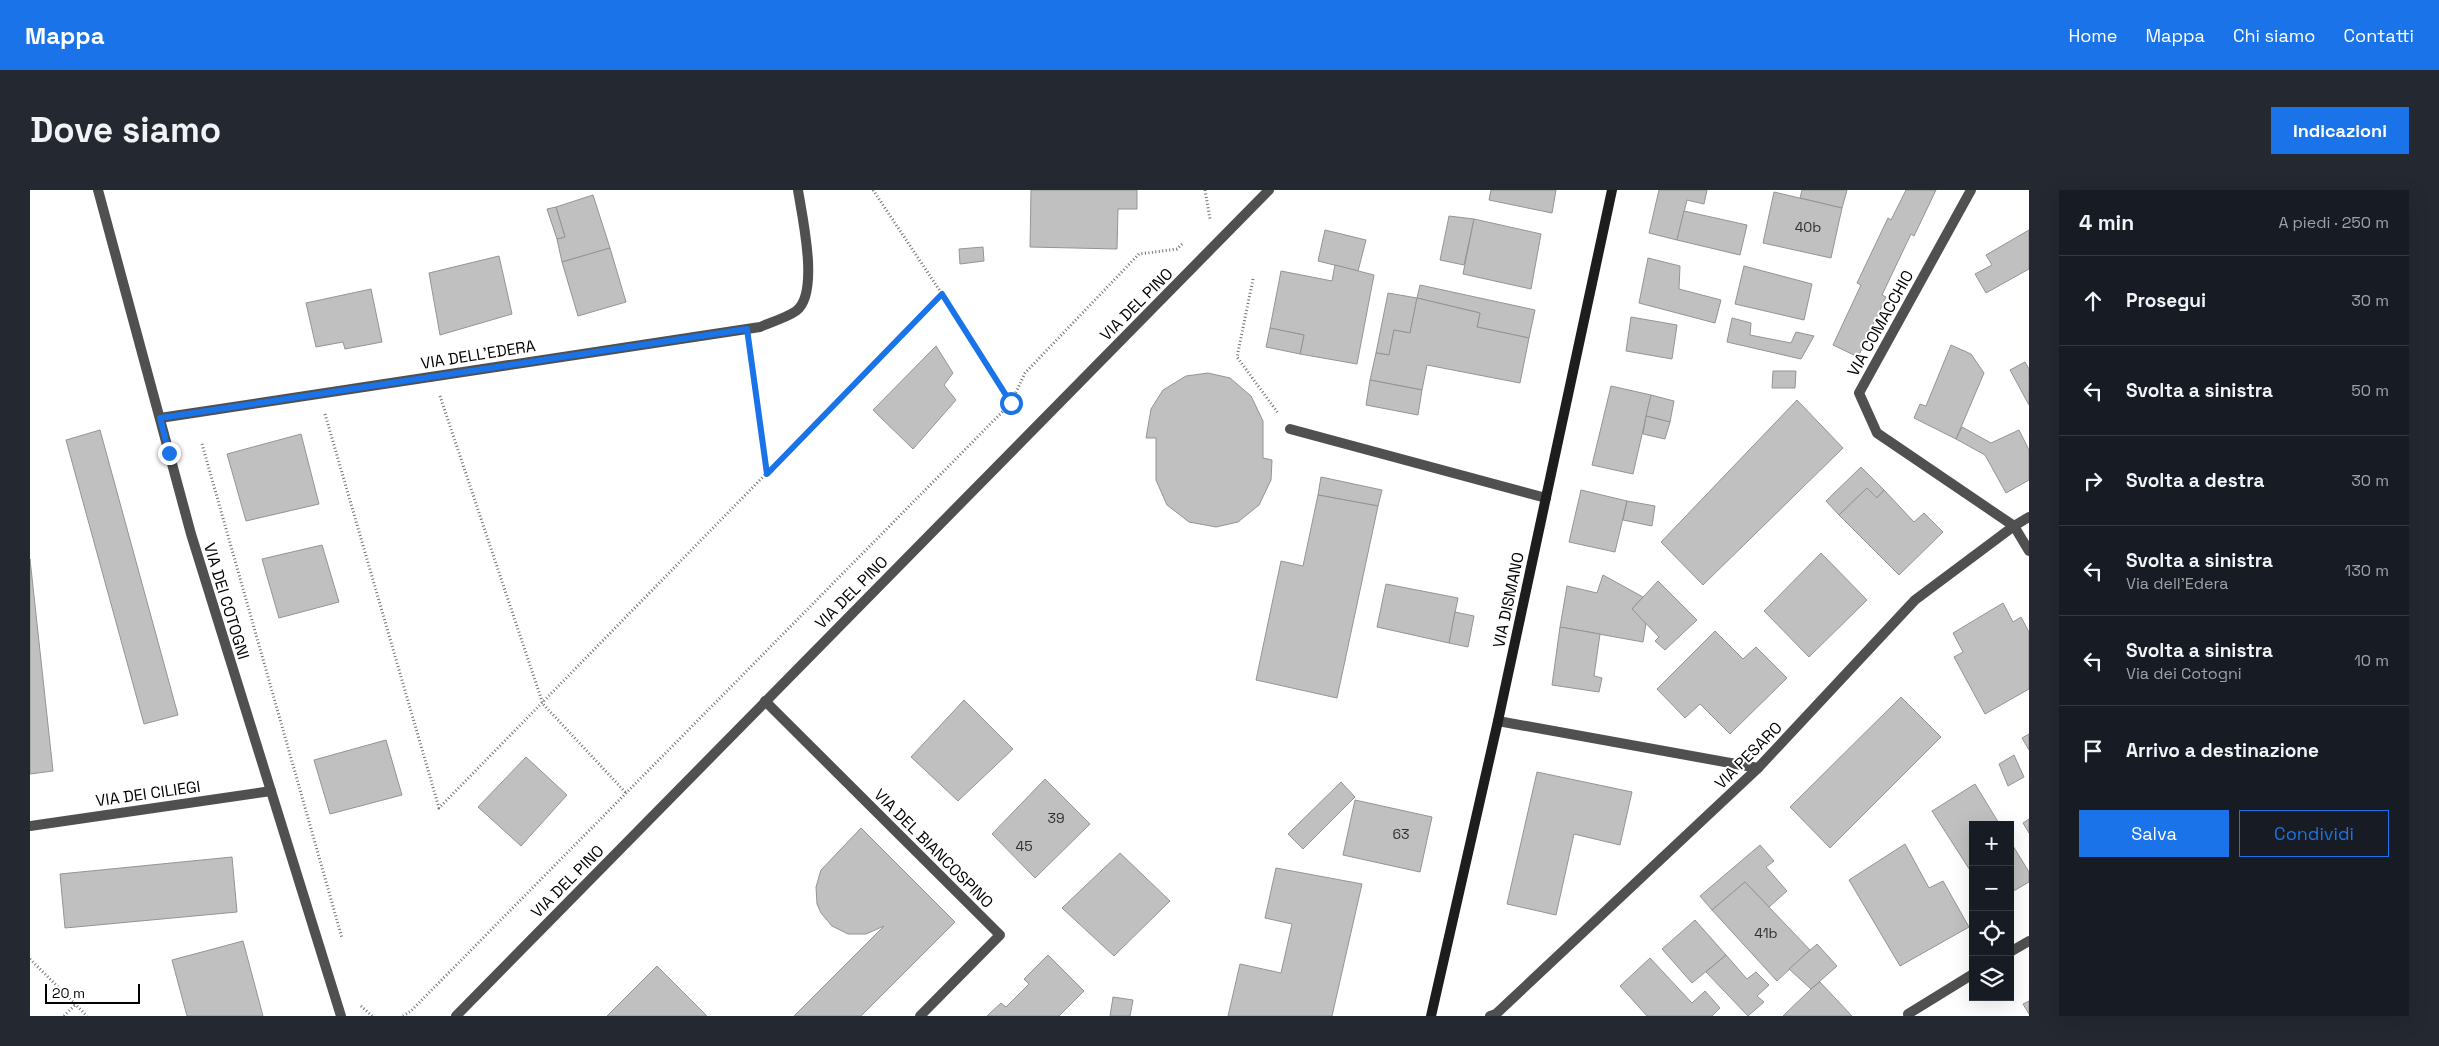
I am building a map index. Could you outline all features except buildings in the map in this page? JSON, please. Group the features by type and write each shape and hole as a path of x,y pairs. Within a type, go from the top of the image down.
{"main road":[{"name":"VIA DISMANO","path":"1431,1016 1498,720 1612,190"}],"street":[{"name":"VIA DEI COTOGNI","path":"98,190 191,534 341,1016"},
{"name":"VIA DELL'EDERA","path":"160,418 760,327 797,310 805,296 809,265 798,190"},
{"name":"VIA DEL PINO","path":"456,1016 1269,190"},
{"name":"VIA COMACCHIO","path":"1971,190 1859,393 1877,433 2014,526"},
{"path":"1290,429 1546,498"},
{"name":"VIA PESARO","path":"1490,1016 1496,1014 1758,768 1915,600 2014,526 2029,517"},
{"path":"2014,526 2029,551"},
{"name":"VIA DEL BIANCOSPINO","path":"766,701 1000,935 920,1016"},
{"path":"1498,720 1758,768"},
{"name":"VIA DEI CILIEGI","path":"30,826 271,790"},
{"path":"2014,950 2029,941"},
{"path":"1908,1014 1969,976"}],"path":[{"path":"873,190 1011,403"},
{"path":"1203,226 1210,219 1205,190"},
{"path":"403,1016 411,1011 1011,403 1025,373 1140,254 1177,249 1189,238"},
{"path":"1253,279 1237,357 1290,429"},
{"path":"319,394 439,808 543,704 942,294"},
{"path":"747,329 767,474"},
{"path":"433,376 543,704 626,794"},
{"path":"202,444 343,941"},
{"path":"30,959 87,1016"},
{"path":"359,998 361,1007 372,1016"},
{"path":"64,1016 76,1004"}],"route":[{"path":"169,453 160,418 747,329 767,474 942,294 1011,403"}]}
